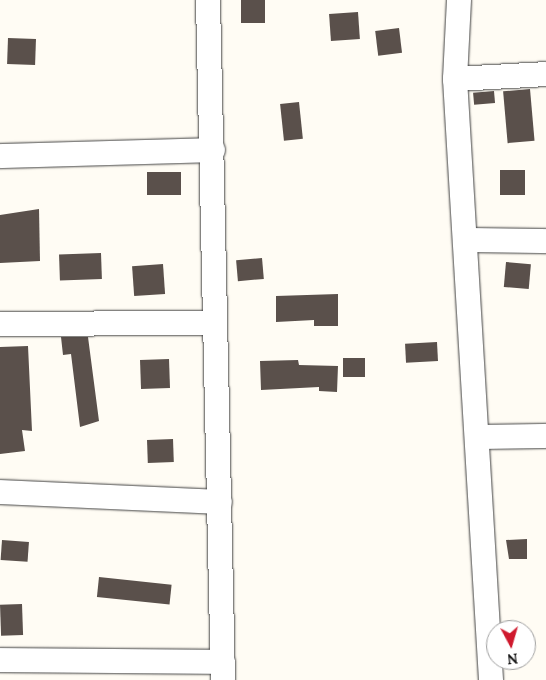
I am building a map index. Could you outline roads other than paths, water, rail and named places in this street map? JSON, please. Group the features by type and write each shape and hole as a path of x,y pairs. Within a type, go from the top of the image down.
{"street":[{"path":"0,660 223,671 213,150 208,0"},
{"path":"459,0 455,78 491,680"},
{"path":"455,78 546,74"},
{"path":"0,156 213,150"},
{"path":"465,240 546,241"},
{"path":"0,324 215,323"},
{"path":"477,437 546,436"},
{"path":"0,492 220,502"}]}
